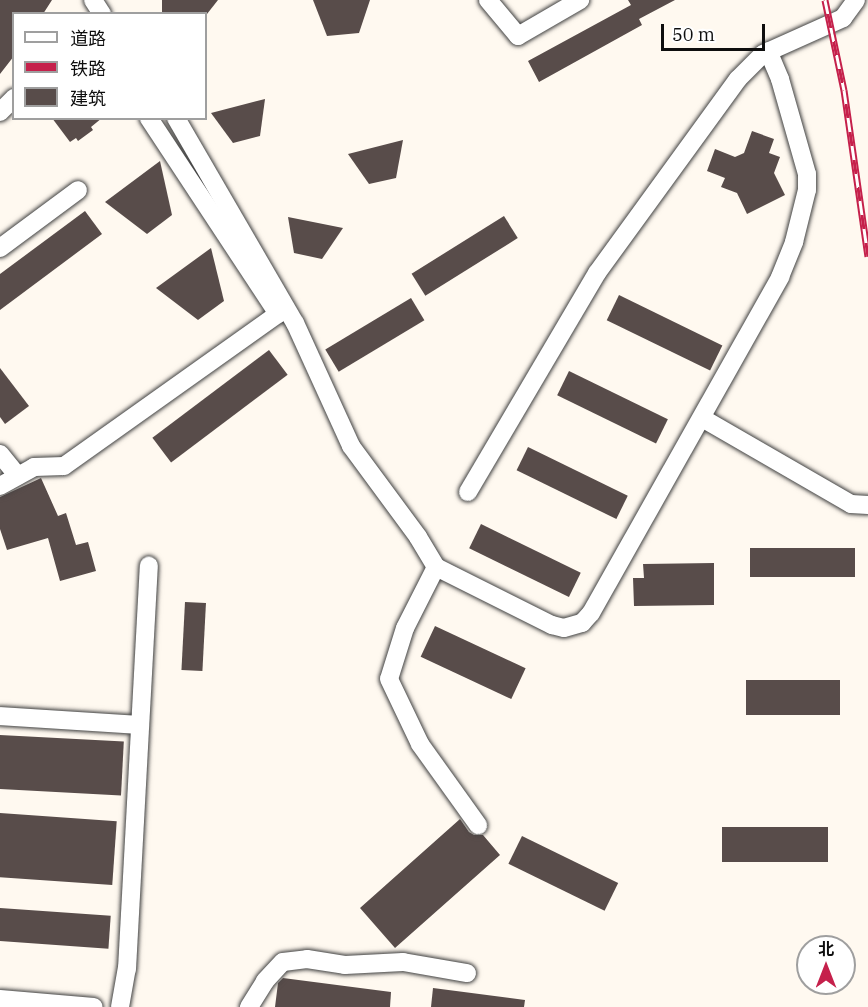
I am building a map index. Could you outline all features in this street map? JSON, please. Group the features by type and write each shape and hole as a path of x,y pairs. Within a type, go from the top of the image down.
{"street":[{"path":"488,0 518,36 580,0"},
{"path":"468,492 597,273 738,80 768,51 843,18 856,0"},
{"path":"177,120 295,322 351,446 418,537 436,567 552,625 564,628 582,623 591,613 780,277 794,242 807,190 807,174 780,80 768,51"},
{"path":"0,112 12,100"},
{"path":"0,486 34,467 64,466 278,314 150,120"},
{"path":"0,248 78,190"},
{"path":"702,418 851,504 868,505"},
{"path":"0,454 18,476"},
{"path":"120,1007 126,969 149,566"},
{"path":"436,567 405,628 389,679 420,744 478,825"},
{"path":"0,716 139,725"},
{"path":"249,1007 265,981 283,962 308,959 345,965 402,962 467,973"},
{"path":"0,999 94,1007"}],"building":[{"path":"0,0 52,0 44,12 12,12 12,59 0,74"},
{"path":"162,0 218,0 207,14 207,12 162,12"},
{"path":"313,0 370,0 359,33 327,36"},
{"path":"628,0 675,0 639,19 642,25 539,82 528,61 631,5"},
{"path":"265,99 260,136 233,143 211,113"},
{"path":"54,120 100,120 91,127 93,130 78,141 76,138 70,142"},
{"path":"752,131 774,139 769,153 780,157 774,173 785,195 747,214 737,193 721,187 725,178 707,171 715,149 735,157 744,153"},
{"path":"403,140 396,178 369,184 348,154"},
{"path":"160,161 172,215 147,234 105,202"},
{"path":"85,211 102,234 0,310 0,274"},
{"path":"504,216 518,238 425,296 412,274"},
{"path":"288,217 343,228 322,259 294,253"},
{"path":"211,248 224,301 198,320 156,288"},
{"path":"619,295 722,345 710,371 607,320"},
{"path":"411,298 424,320 339,372 325,350"},
{"path":"269,350 288,375 171,463 152,438"},
{"path":"0,368 29,406 5,424 0,417"},
{"path":"569,371 668,419 656,443 557,395"},
{"path":"528,447 628,496 616,519 517,470"},
{"path":"41,478 58,516 66,513 76,545 88,542 96,571 60,581 48,538 7,550 0,529 0,497"},
{"path":"481,524 581,573 569,597 469,548"},
{"path":"750,548 855,548 855,577 750,577"},
{"path":"714,563 714,605 634,606 633,578 644,578 643,564"},
{"path":"185,602 206,603 202,671 181,670"},
{"path":"435,626 526,668 511,699 421,657"},
{"path":"746,680 840,680 840,715 746,715"},
{"path":"0,735 124,741 121,795 0,789"},
{"path":"0,813 117,821 112,885 0,877"},
{"path":"460,819 469,832 474,835 483,835 500,855 395,948 360,908"},
{"path":"722,827 828,827 828,862 722,862"},
{"path":"522,836 618,883 605,911 508,864"},
{"path":"0,908 111,916 108,949 0,941"},
{"path":"283,978 391,992 390,1007 275,1007 278,983"},
{"path":"433,988 525,1000 524,1007 431,1007"}],"railway":[{"path":"825,0 844,90 868,256"}]}
